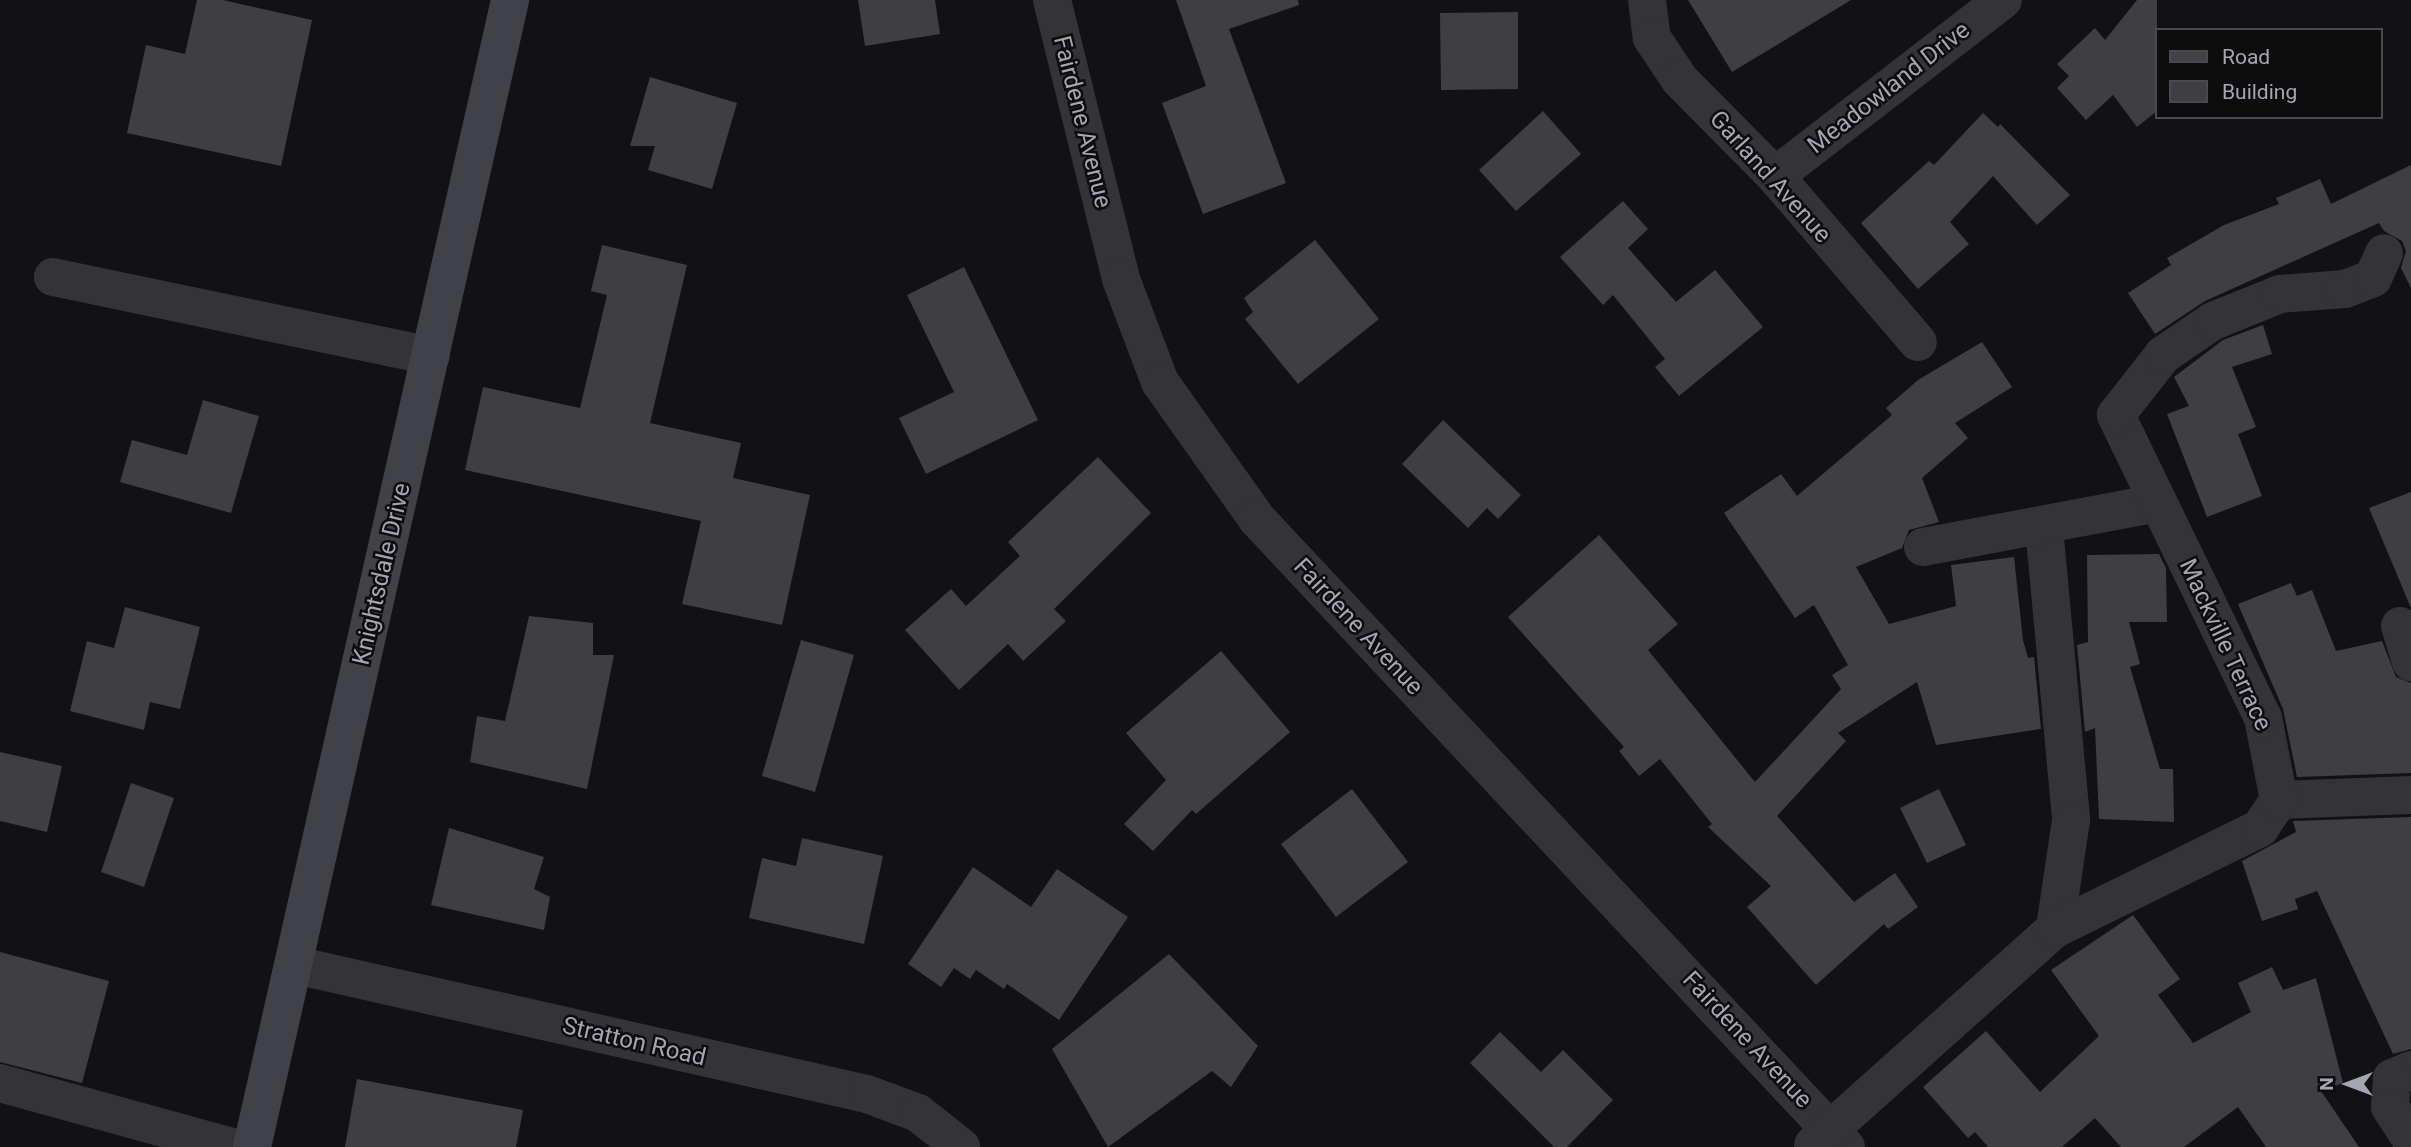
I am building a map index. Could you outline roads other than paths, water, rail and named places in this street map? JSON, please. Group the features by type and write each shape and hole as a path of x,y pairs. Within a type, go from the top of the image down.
{"main road":[{"name":"Knightsdale Drive","path":"252,1147 510,0"}],"street":[{"name":"Fairdene Avenue","path":"1052,0 1121,279 1160,382 1257,519 1829,1141"},
{"name":"Garland Avenue","path":"1647,0 1652,38 1680,80 1775,176 1918,342"},
{"name":"Meadowland Drive","path":"1775,176 2003,0"},
{"name":"Mackville Terrace","path":"2279,800 2263,718 2116,415 2163,355 2213,321 2280,294 2345,289 2372,278 2384,253"},
{"path":"53,277 431,356"},
{"path":"1923,547 2044,527 2158,503"},
{"path":"2044,527 2071,820 2055,929"},
{"path":"2400,626 2411,662"},
{"path":"1829,1141 2055,929 2260,828 2279,800 2411,795"},
{"name":"Stratton Road","path":"295,965 867,1094 918,1113 961,1147"},
{"path":"2411,1070 2392,1078 2390,1107 2411,1139"},
{"path":"0,1083 232,1147"}]}
